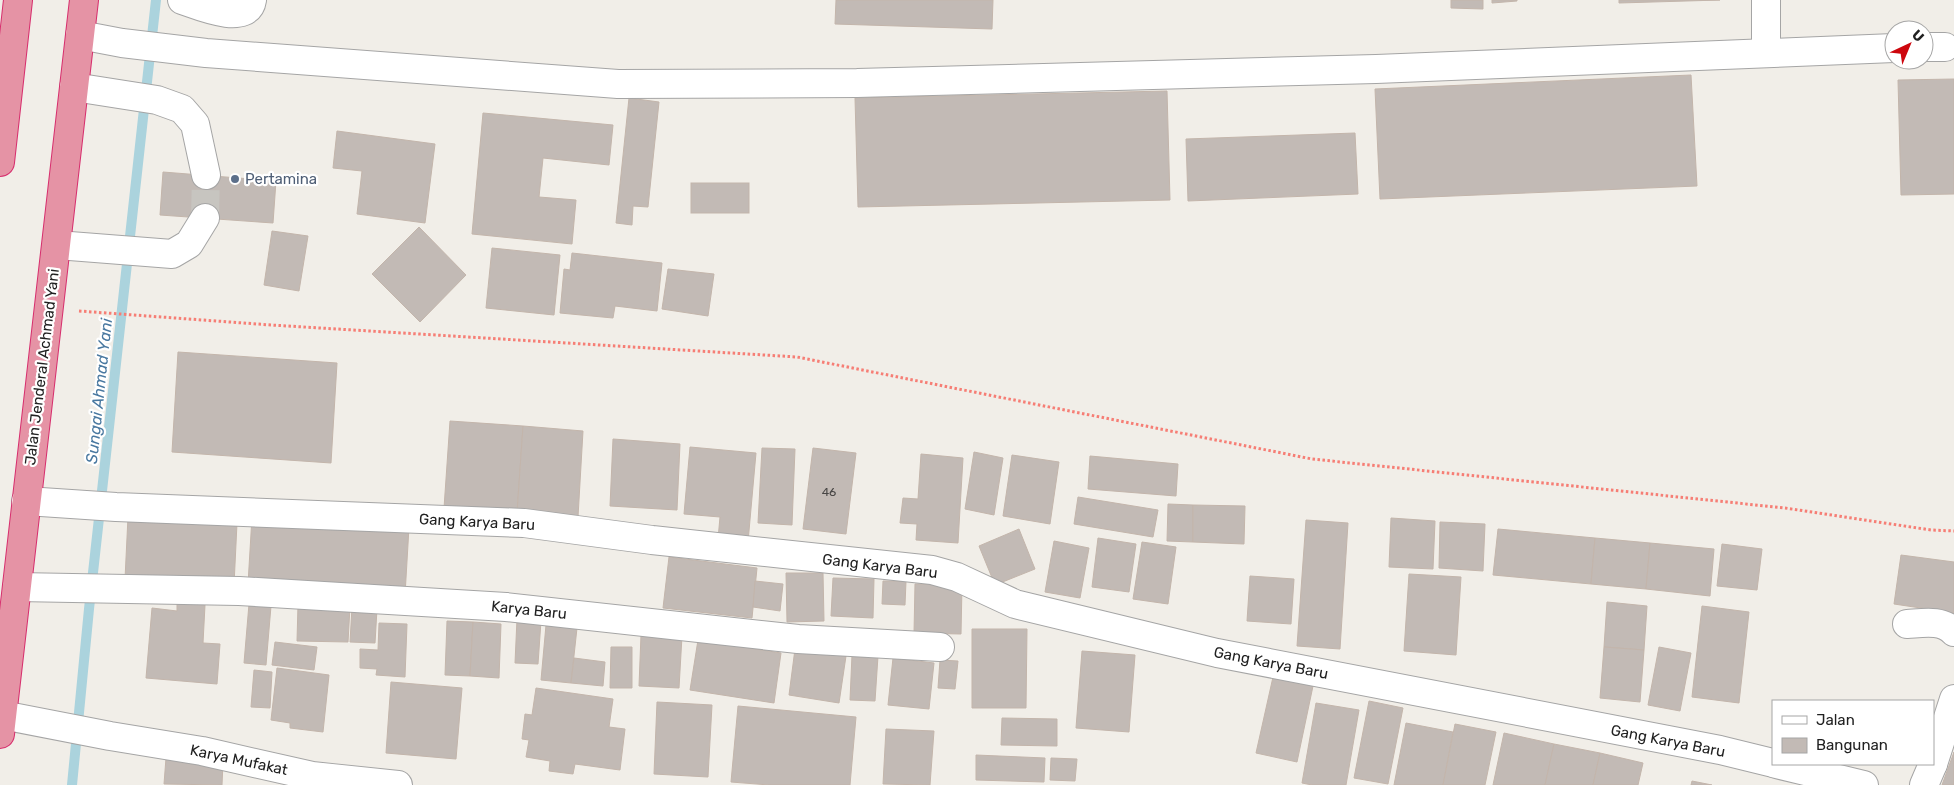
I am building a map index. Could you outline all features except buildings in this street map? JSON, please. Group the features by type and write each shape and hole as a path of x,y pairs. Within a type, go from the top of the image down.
{"highway":[{"path":"0,162 18,0"},
{"name":"Jalan Jenderal Achmad Yani","path":"1,724 84,0"}],"street":[{"path":"182,0 210,9 235,14 247,10 252,0"},
{"path":"1766,0 1766,53"},
{"path":"80,35 122,43 206,53 618,84 907,82 1376,69 1884,48"},
{"path":"74,87 157,100 182,109 195,124 206,175"},
{"path":"57,245 172,254 188,244 204,218"},
{"name":"Gang Karya Baru","path":"26,501 116,507 524,523 652,540 932,570 957,577 1015,604 1217,653 1720,750 1772,763"},
{"name":"Karya Baru","path":"17,587 238,591 506,607 798,639 940,647"},
{"path":"1907,624 1932,623 1946,625 1954,632"},
{"path":"1934,761 1954,699"},
{"name":"Karya Mufakat","path":"1,724 110,736 202,751 312,776 398,785"},
{"name":"Gang Karya Baru","path":"1782,765 1864,785"},
{"path":"1924,785 1933,765"}],"path":[{"path":"114,314 798,357 1312,459 1785,508 1931,530 1954,531"}],"waterway":[{"name":"Sungai Ahmad Yani","path":"72,785 89,609 156,0"}],"tunnel":[{"path":"205,218 206,175"}],"place":[{"name":"Pertamina","path":"235,179"}]}
